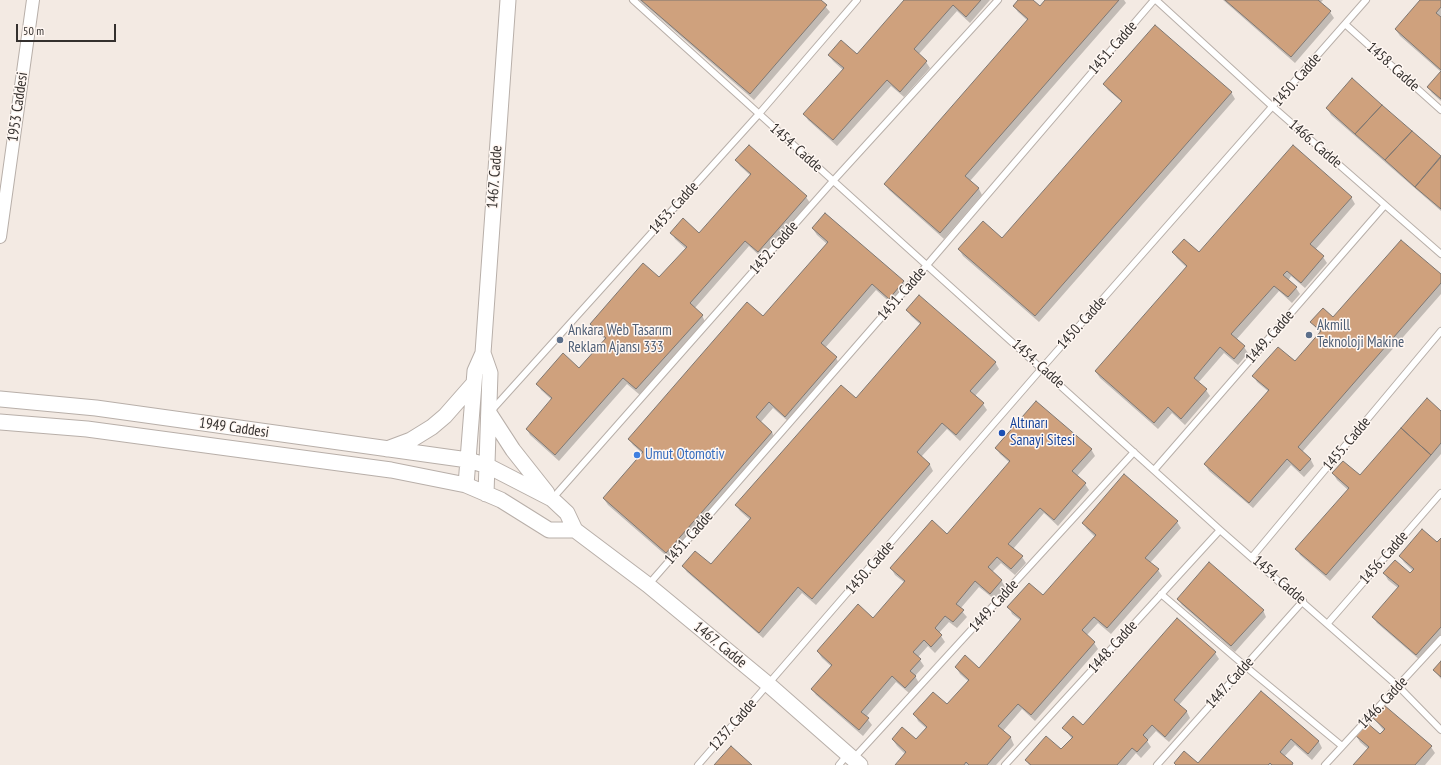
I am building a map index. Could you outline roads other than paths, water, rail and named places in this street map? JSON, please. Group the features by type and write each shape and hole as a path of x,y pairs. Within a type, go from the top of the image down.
{"street":[{"name":"1953 Caddesi","path":"0,237 33,0"},
{"name":"1467. Cadde","path":"466,485 475,370 483,354 508,0"},
{"name":"1467. Cadde","path":"483,354 490,373 486,494"},
{"path":"386,449 411,440 432,427 445,416 474,383"},
{"name":"1949 Caddesi","path":"0,399 96,408 468,460"},
{"path":"489,413 520,459 552,499"},
{"name":"1949 Caddesi","path":"0,422 87,429 391,470 466,485"},
{"name":"1467. Cadde","path":"468,460 488,466 552,499 567,513 575,530 648,585 768,685 850,761"},
{"path":"466,485 501,500 549,530 575,530"}],"lane":[{"name":"1454. Cadde","path":"633,0 1134,452 1155,469 1220,530 1303,601 1399,687 1441,730"},
{"name":"1453. Cadde","path":"489,413 758,114 857,0"},
{"name":"1452. Cadde","path":"552,499 833,181 998,0"},
{"name":"1466. Cadde","path":"1155,0 1273,107 1441,254"},
{"name":"1451. Cadde","path":"648,585 927,265 1155,0"},
{"name":"1450. Cadde","path":"768,685 1042,368 1366,0"},
{"name":"1458. Cadde","path":"1345,24 1441,110"},
{"name":"1449. Cadde","path":"1155,469 1385,205"},
{"name":"1455. Cadde","path":"1252,557 1441,331"},
{"name":"1449. Cadde","path":"850,761 1134,452"},
{"name":"1456. Cadde","path":"1328,624 1441,494"},
{"name":"1448. Cadde","path":"1005,765 1220,530"},
{"path":"1161,594 1342,746"},
{"name":"1447. Cadde","path":"1157,765 1303,601"},
{"name":"1446. Cadde","path":"1325,765 1399,687 1441,639"},
{"name":"1237. Cadde","path":"698,765 768,685"}],"place":[{"name":"Akmill Teknoloji Makine","path":"1309,335"},
{"name":"Ankara Web Tasarım Reklam Ajansı 333","path":"560,340"},
{"name":"Altınarı Sanayi Sitesi","path":"1002,433"},
{"name":"Umut Otomotiv","path":"637,455"}]}
